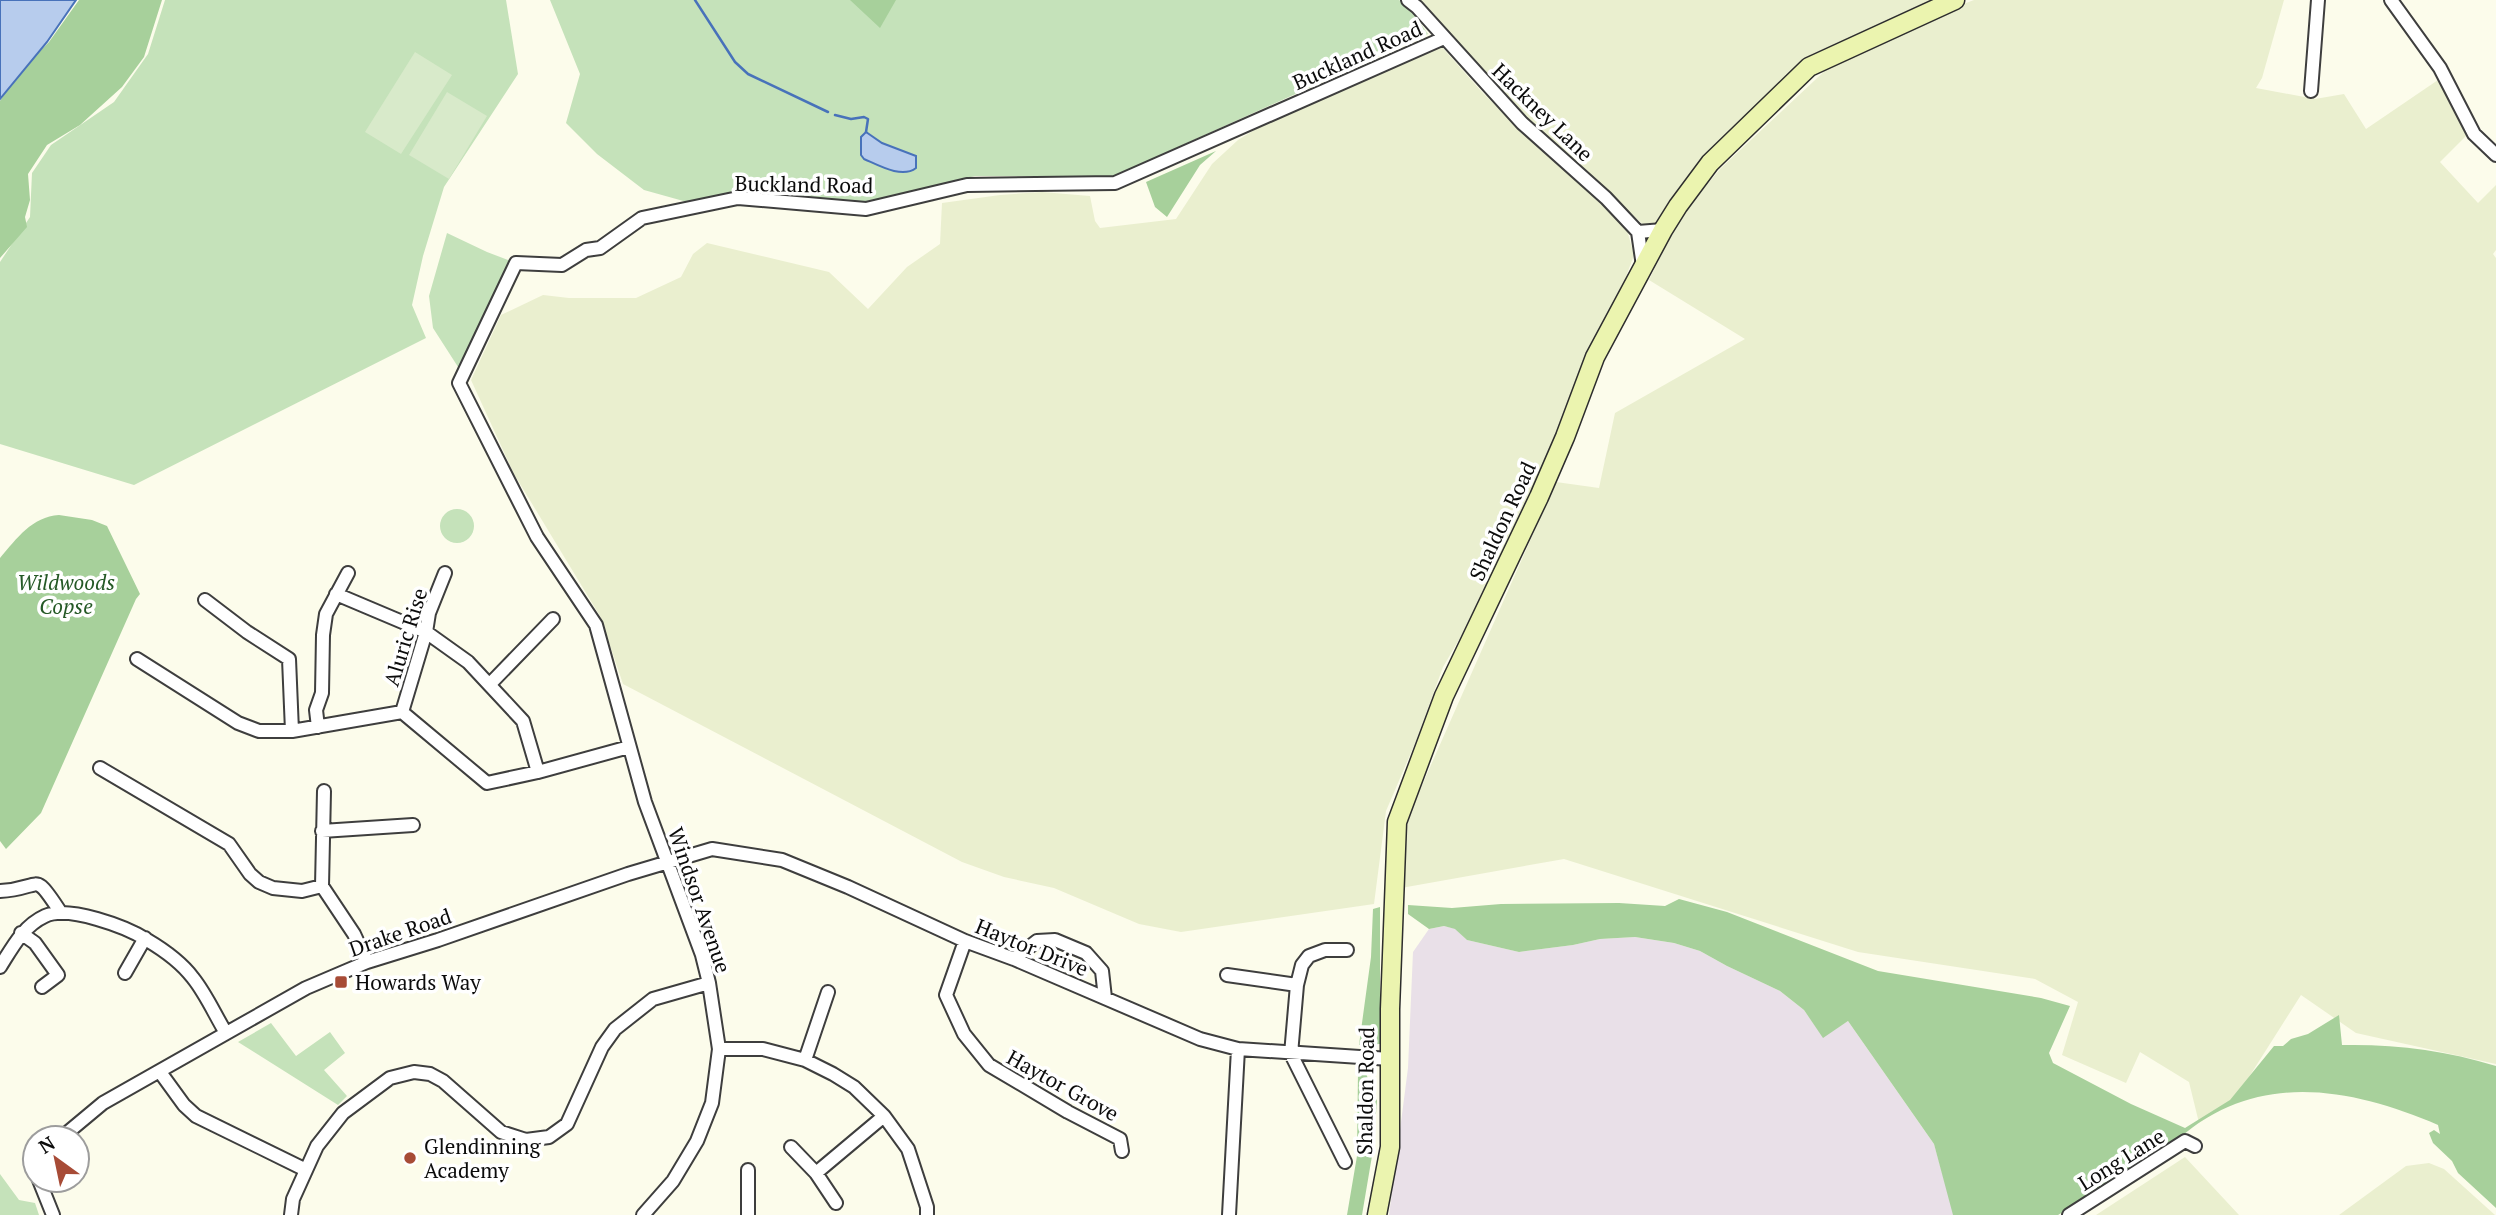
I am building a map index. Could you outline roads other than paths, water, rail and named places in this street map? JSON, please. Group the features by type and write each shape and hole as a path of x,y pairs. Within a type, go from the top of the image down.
{"street":[{"name":"Hackney Lane","path":"1408,0 1418,7 1522,123 1606,198 1638,232"},
{"name":"Shaldon Road","path":"1377,1215 1390,1147 1397,822 1444,696 1539,497 1595,357 1663,230 1710,163 1808,67 1955,0"},
{"path":"2311,90 2318,0"},
{"path":"2391,0 2440,68 2474,134 2496,155"},
{"name":"Buckland Road","path":"629,747 596,625 537,537 459,383 516,263 562,265 586,250 600,248 642,218 738,198 866,209 967,185 1115,183 1444,38"},
{"path":"1643,267 1638,232 1663,230"},
{"path":"318,727 316,710 322,694 326,614 348,573"},
{"name":"Aluric Rise","path":"402,712 426,632 429,613 445,573"},
{"path":"336,594 426,632 468,662 523,721 538,772"},
{"path":"205,600 289,659 292,731"},
{"path":"490,684 553,619"},
{"path":"137,659 238,723 259,731 292,731 402,712 487,783 629,747"},
{"name":"Windsor Avenue","path":"629,747 645,802 702,955 719,1049 712,1103 697,1141 673,1181 649,1213"},
{"path":"100,768 229,844 250,874 259,882 273,888 302,891 322,886"},
{"path":"324,791 322,886 354,934 367,962"},
{"path":"322,831 413,825"},
{"name":"Haytor Drive","path":"667,862 712,849 782,860 965,941 1014,959 1200,1039 1238,1049 1390,1059"},
{"name":"Drake Road","path":"78,1124 103,1103 306,988 367,962 667,862"},
{"path":"0,891 35,883 44,886 61,913"},
{"path":"0,967 21,933 46,916 61,913 96,919 145,938 171,956 193,978 226,1033"},
{"path":"21,933 35,943 58,975 42,987"},
{"path":"125,973 145,938"},
{"path":"1014,959 1037,941 1055,940 1086,953 1102,971 1105,998"},
{"name":"Haytor Grove","path":"965,941 946,995 964,1034 989,1065 1120,1139 1122,1151"},
{"path":"1346,1162 1290,1054 1297,985 1302,965 1310,956 1325,950 1347,950"},
{"path":"1227,975 1297,985"},
{"path":"291,1215 293,1199 304,1169 324,1136 354,1103 390,1078 414,1072 430,1074 443,1081 501,1132 526,1140 549,1137 568,1124 602,1047 615,1029 653,999 709,983"},
{"path":"805,1060 828,992"},
{"path":"719,1049 763,1049 805,1060 854,1087 884,1116 908,1149 928,1207 927,1215"},
{"path":"1229,1215 1238,1049"},
{"path":"160,1072 184,1105 196,1116 304,1169"},
{"path":"816,1173 884,1116"},
{"name":"Long Lane","path":"2069,1215 2185,1141 2195,1146"},
{"path":"791,1147 816,1173 836,1202"},
{"path":"748,1170 748,1215"},
{"path":"45,1194 53,1215"}],"water":[{"path":"0,0 76,0 47,42 0,99"},
{"path":"866,132 882,143 916,156 916,168 897,172 864,159 861,155 861,137"}],"waterway":[{"path":"695,0 735,62 748,74 828,112"},
{"path":"835,115 868,119 866,132"}],"place":[{"name":"Howards Way","path":"341,982"},
{"name":"Glendinning Academy","path":"410,1158"}],"park label":[{"name":"Wildwoods Copse","path":"66,594"}]}
